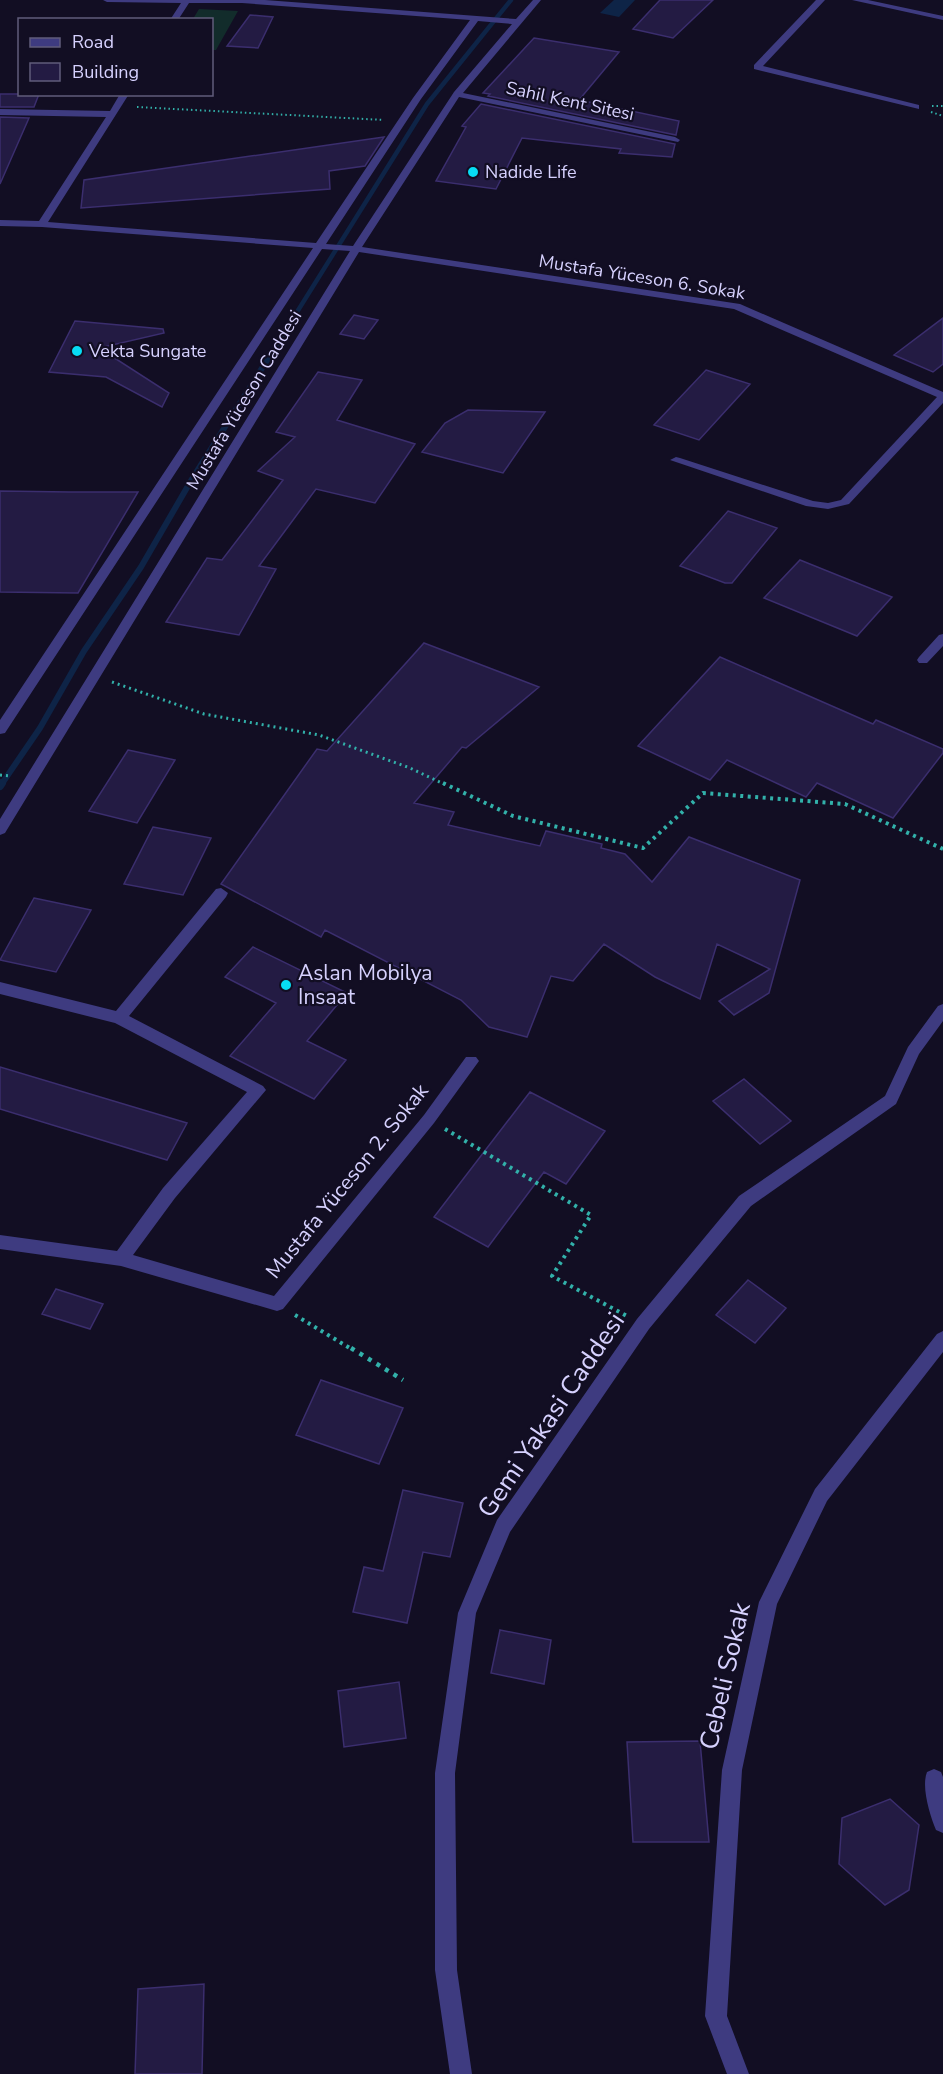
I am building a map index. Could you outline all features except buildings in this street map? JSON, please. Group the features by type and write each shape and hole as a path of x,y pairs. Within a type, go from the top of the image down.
{"street":[{"path":"107,0 242,1 358,8 518,22"},
{"path":"175,18 186,0"},
{"name":"Mustafa Yüceson Caddesi","path":"0,830 351,249 457,94 537,0"},
{"path":"821,0 757,67 916,107"},
{"path":"856,0 943,18"},
{"name":"Mustafa Yüceson Caddesi","path":"0,730 401,123 482,19"},
{"name":"Sahil Kent Sitesi","path":"457,94 675,140"},
{"path":"42,224 124,96"},
{"path":"0,112 115,110"},
{"name":"Mustafa Yüceson 6. Sokak","path":"0,223 42,224 351,249 736,306 943,396"},
{"path":"676,460 817,506 839,504 845,502 943,396"},
{"path":"923,660 943,638"},
{"path":"119,1018 221,893"},
{"path":"0,988 119,1018 258,1090 170,1193 121,1259"},
{"name":"Gemi Yakasi Caddesi","path":"461,2074 446,1970 445,1773 467,1613 503,1526 643,1324 745,1201 891,1100 914,1051 943,1010"},
{"name":"Mustafa Yüceson 2. Sokak","path":"0,1242 121,1259 277,1304 429,1119 471,1061"},
{"name":"Cebeli Sokak","path":"738,2074 716,2016 732,1770 768,1602 821,1495 943,1339"},
{"path":"934,1779 943,1823"}],"path":[{"path":"115,110 367,118 401,123"},
{"path":"94,676 204,714 319,735 410,768 513,816 643,848 703,793 845,804 943,849"},
{"path":"429,1119 591,1215 552,1276 643,1324"},
{"path":"277,1304 395,1373 403,1380"}],"green space":[{"path":"199,9 238,11 216,50 213,50 213,18 194,18"}],"water":[{"path":"614,0 635,0 619,17 600,13"}],"waterway":[{"path":"277,344 427,104 511,0"},
{"path":"1,785 40,728 84,651 141,567 192,479 278,343"}],"place":[{"name":"Nadide Life","path":"473,172"},
{"name":"Vekta Sungate","path":"77,351"},
{"name":"Aslan Mobilya Insaat","path":"286,985"}]}
